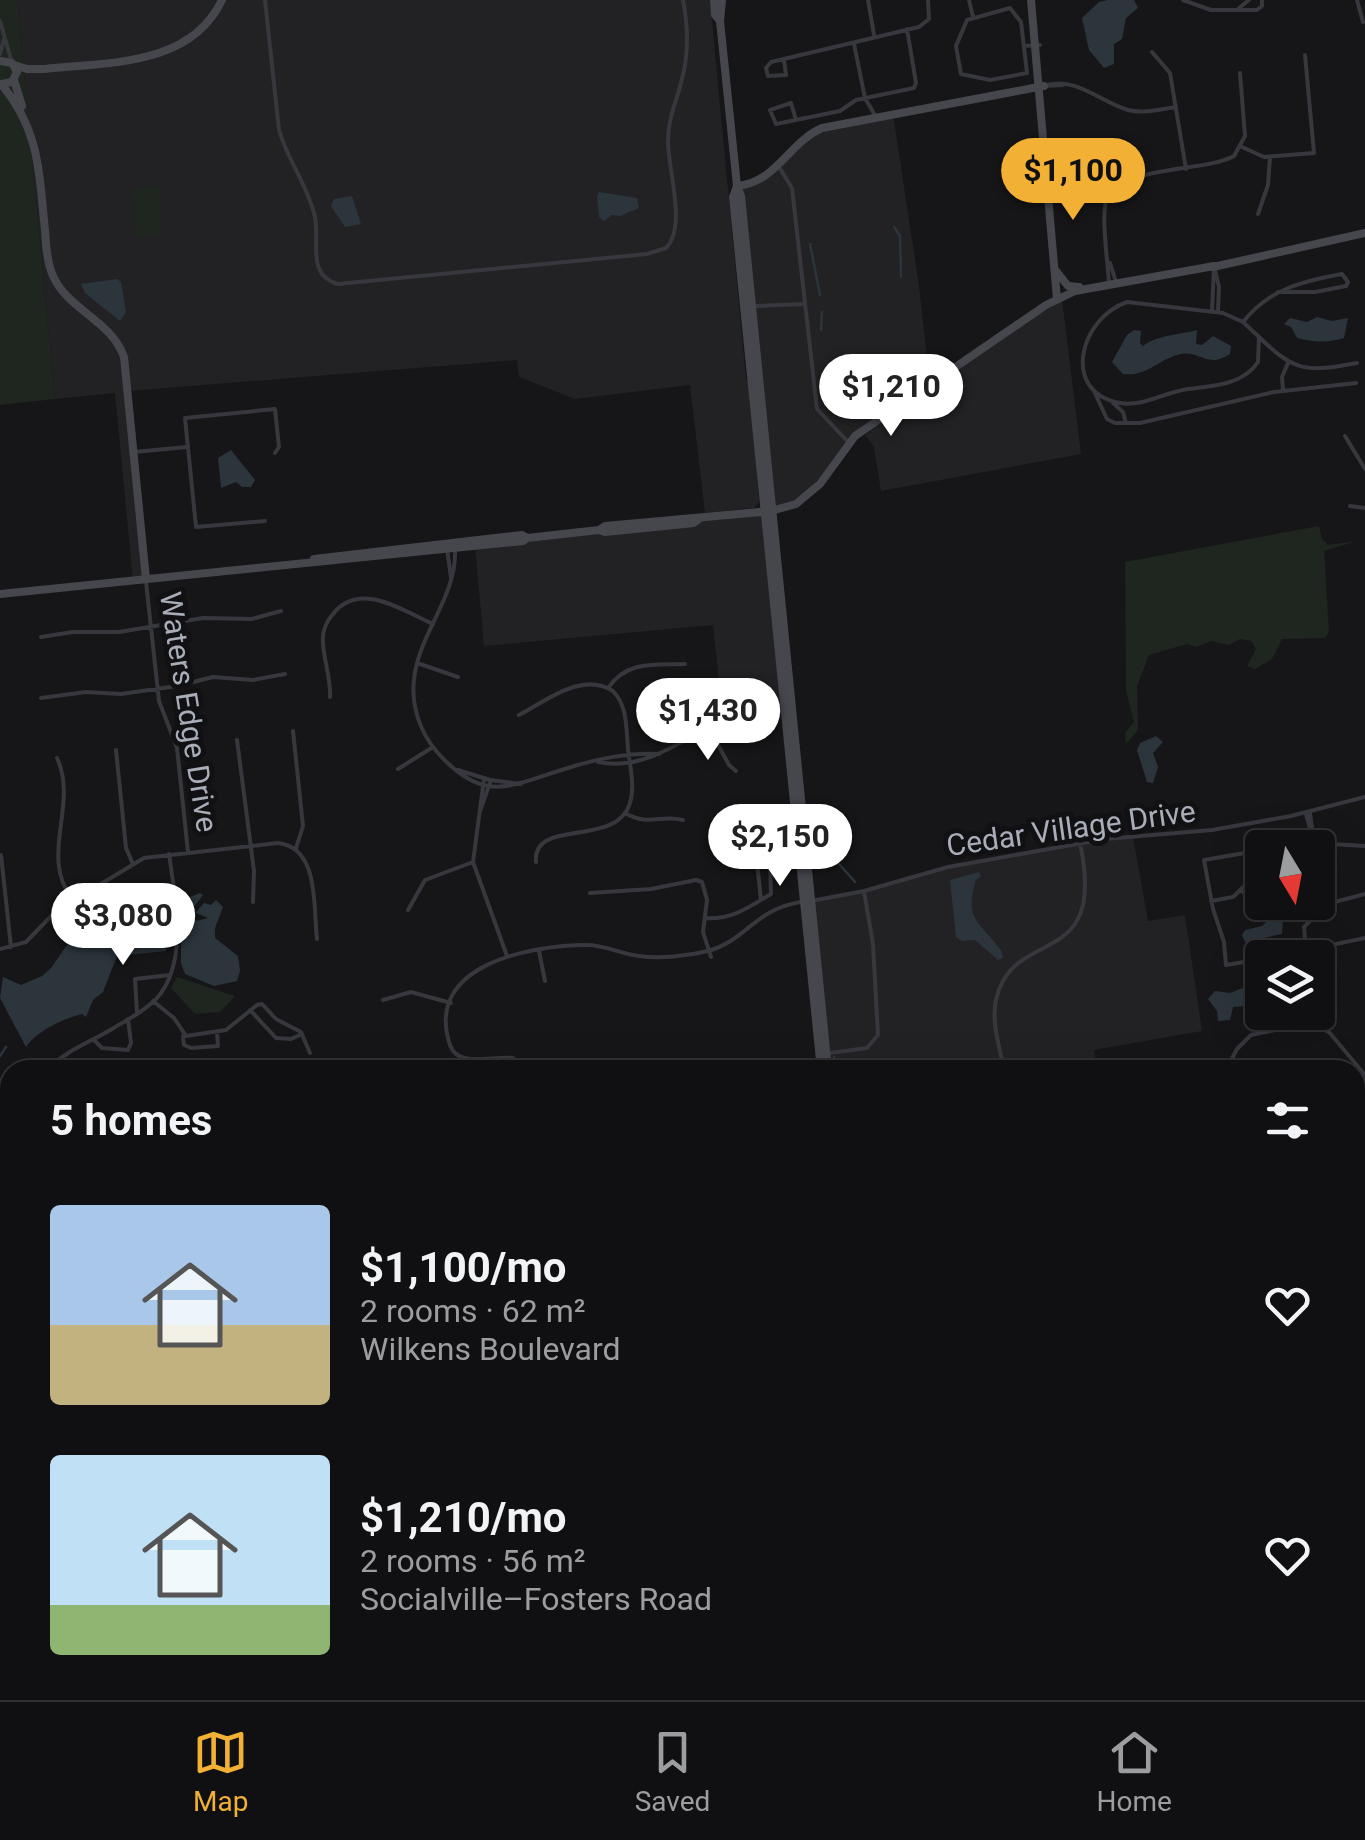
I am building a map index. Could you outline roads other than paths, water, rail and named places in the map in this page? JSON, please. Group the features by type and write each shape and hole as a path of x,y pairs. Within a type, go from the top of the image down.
{"main road":[{"path":"0,57 26,69 45,69 156,56 193,36 222,0"},
{"path":"714,0 720,20"},
{"path":"722,0 720,20 741,196 768,512"},
{"path":"1033,0 1054,186 1057,298"},
{"path":"13,64 22,111 37,154 52,275 61,289 108,330 119,344 126,366 146,578"},
{"path":"22,111 0,84 45,69"},
{"path":"737,186 764,178 815,132 1042,86"},
{"path":"1042,86 1052,272 1057,298"},
{"path":"737,186 733,197 823,1060"},
{"path":"1057,298 1365,234"},
{"path":"0,594 600,530 604,526 649,521 768,512 793,505 811,494 862,431 1057,298 1090,288 1214,266"},
{"path":"1056,271 1068,286 1090,288"},
{"path":"807,901 825,1060"}],"street":[{"path":"264,0 279,130 313,211 318,268 323,278 338,284 647,254 666,248 676,230 668,140 686,60 683,0"},
{"path":"868,0 874,36"},
{"path":"784,60 786,75 768,76 768,64 926,24 928,0"},
{"path":"969,0 972,17"},
{"path":"1009,0 1010,8 1022,22 1027,74 990,80 961,74 958,37 966,20 1010,8"},
{"path":"1184,0 1211,10 1257,10 1262,0"},
{"path":"1238,9 1249,0"},
{"path":"1357,0 1363,22"},
{"path":"0,20 13,64"},
{"path":"796,120 791,103 770,110 776,124 796,120 840,111 856,100 914,88 907,30"},
{"path":"0,57 4,39"},
{"path":"854,44 865,98 876,117"},
{"path":"1024,46 1038,45"},
{"path":"1152,52 1170,73 1186,169"},
{"path":"1242,147 1257,156 1314,153 1305,56"},
{"path":"1112,284 1104,213 1110,192 1124,180 1226,161 1242,147 1246,130 1240,74"},
{"path":"1042,86 1074,85 1128,110 1176,106"},
{"path":"1258,214 1268,185 1270,157"},
{"path":"779,167 792,188 817,409 850,444"},
{"path":"1214,266 1215,312"},
{"path":"1243,322 1255,307 1278,292 1300,282 1342,274 1348,282 1326,291 1278,292"},
{"path":"1356,383 1283,390 1157,420 1126,423 1107,419 1084,371 1083,350 1095,324 1111,308 1139,301 1215,312 1243,322 1288,363 1323,368 1357,363"},
{"path":"751,304 806,304"},
{"path":"752,321 758,313 772,307"},
{"path":"1110,400 1136,403 1238,378 1251,372 1258,362 1259,337"},
{"path":"1283,390 1282,377 1288,363"},
{"path":"1091,385 1122,410 1126,423"},
{"path":"265,520 196,527 185,418 275,410 279,447 275,453"},
{"path":"1345,436 1363,459 1365,469"},
{"path":"134,452 187,447"},
{"path":"1350,506 1365,508"},
{"path":"450,545 451,578 417,662 413,682 415,708 423,732 457,770 487,782 522,784 570,767 659,754 732,718 758,709 788,709"},
{"name":"Waters Edge Drive","path":"146,578 161,709 177,748 188,852"},
{"path":"330,698 323,635 340,606 356,599 376,599 433,624"},
{"path":"41,637 72,632 110,634 209,618 252,619 281,612"},
{"path":"417,662 458,678"},
{"path":"608,688 629,667 685,664"},
{"path":"41,698 86,692 121,694 213,677 253,680 284,674"},
{"path":"518,715 580,684 597,683 608,688 624,708 632,796 626,813 605,828 546,839 537,848 536,862"},
{"path":"709,728 726,760 736,770"},
{"path":"293,732 304,826 296,848"},
{"path":"237,740 252,846 253,902"},
{"path":"398,769 433,747"},
{"path":"116,750 126,848 133,864"},
{"path":"56,758 60,763 64,809 56,846 58,869 61,883 72,900"},
{"path":"487,782 473,862 507,957"},
{"name":"Cedar Village Drive","path":"450,1004 470,974 491,961 507,957 592,944 647,957 710,954 774,908 864,891 948,867 1080,843 1196,832 1308,812 1365,797"},
{"path":"1308,812 1311,830"},
{"path":"626,813 644,822 683,820"},
{"path":"0,949 26,942 51,914 150,856 278,843 296,848 305,857 316,940"},
{"path":"1002,1060 995,1018 998,993 1014,968 1062,937 1080,918 1087,890 1080,843"},
{"path":"1335,844 1365,846"},
{"path":"1245,853 1204,860 1226,965 1245,962"},
{"path":"58,1060 153,1002 170,975 175,954 175,909 169,854"},
{"path":"1,855 11,948"},
{"path":"408,910 427,879 473,862"},
{"path":"705,918 734,916 761,900 773,892 770,862 756,863 761,900"},
{"path":"590,892 633,891 700,880 706,892 703,932 710,954"},
{"path":"1211,901 1232,897 1245,887"},
{"path":"1242,890 1245,893"},
{"path":"826,1054 867,1048 878,1035 864,891"},
{"path":"1305,940 1304,926 1321,908 1365,894"},
{"path":"1335,945 1365,938"},
{"path":"539,951 545,982"},
{"path":"137,1013 135,980 170,975"},
{"path":"384,1000 411,992 450,1004 447,1024 454,1052 468,1060 514,1060"},
{"path":"153,1002 176,1020 184,1045 218,1046 217,1032"},
{"path":"184,1036 228,1029 262,1004 276,1019 303,1033 310,1053"},
{"path":"250,1010 276,1038 294,1038 303,1033"},
{"path":"93,1039 102,1048 128,1050 132,1043 128,1019"},
{"path":"1232,1060 1251,1036 1270,1029 1309,1024 1329,1032 1352,1060"}],"waterway":[{"path":"894,227 900,236 901,277"},
{"path":"810,244 820,295"},
{"path":"821,330 822,312"},
{"path":"851,835 833,857 855,882"},
{"path":"0,1056 6,1047"}]}
